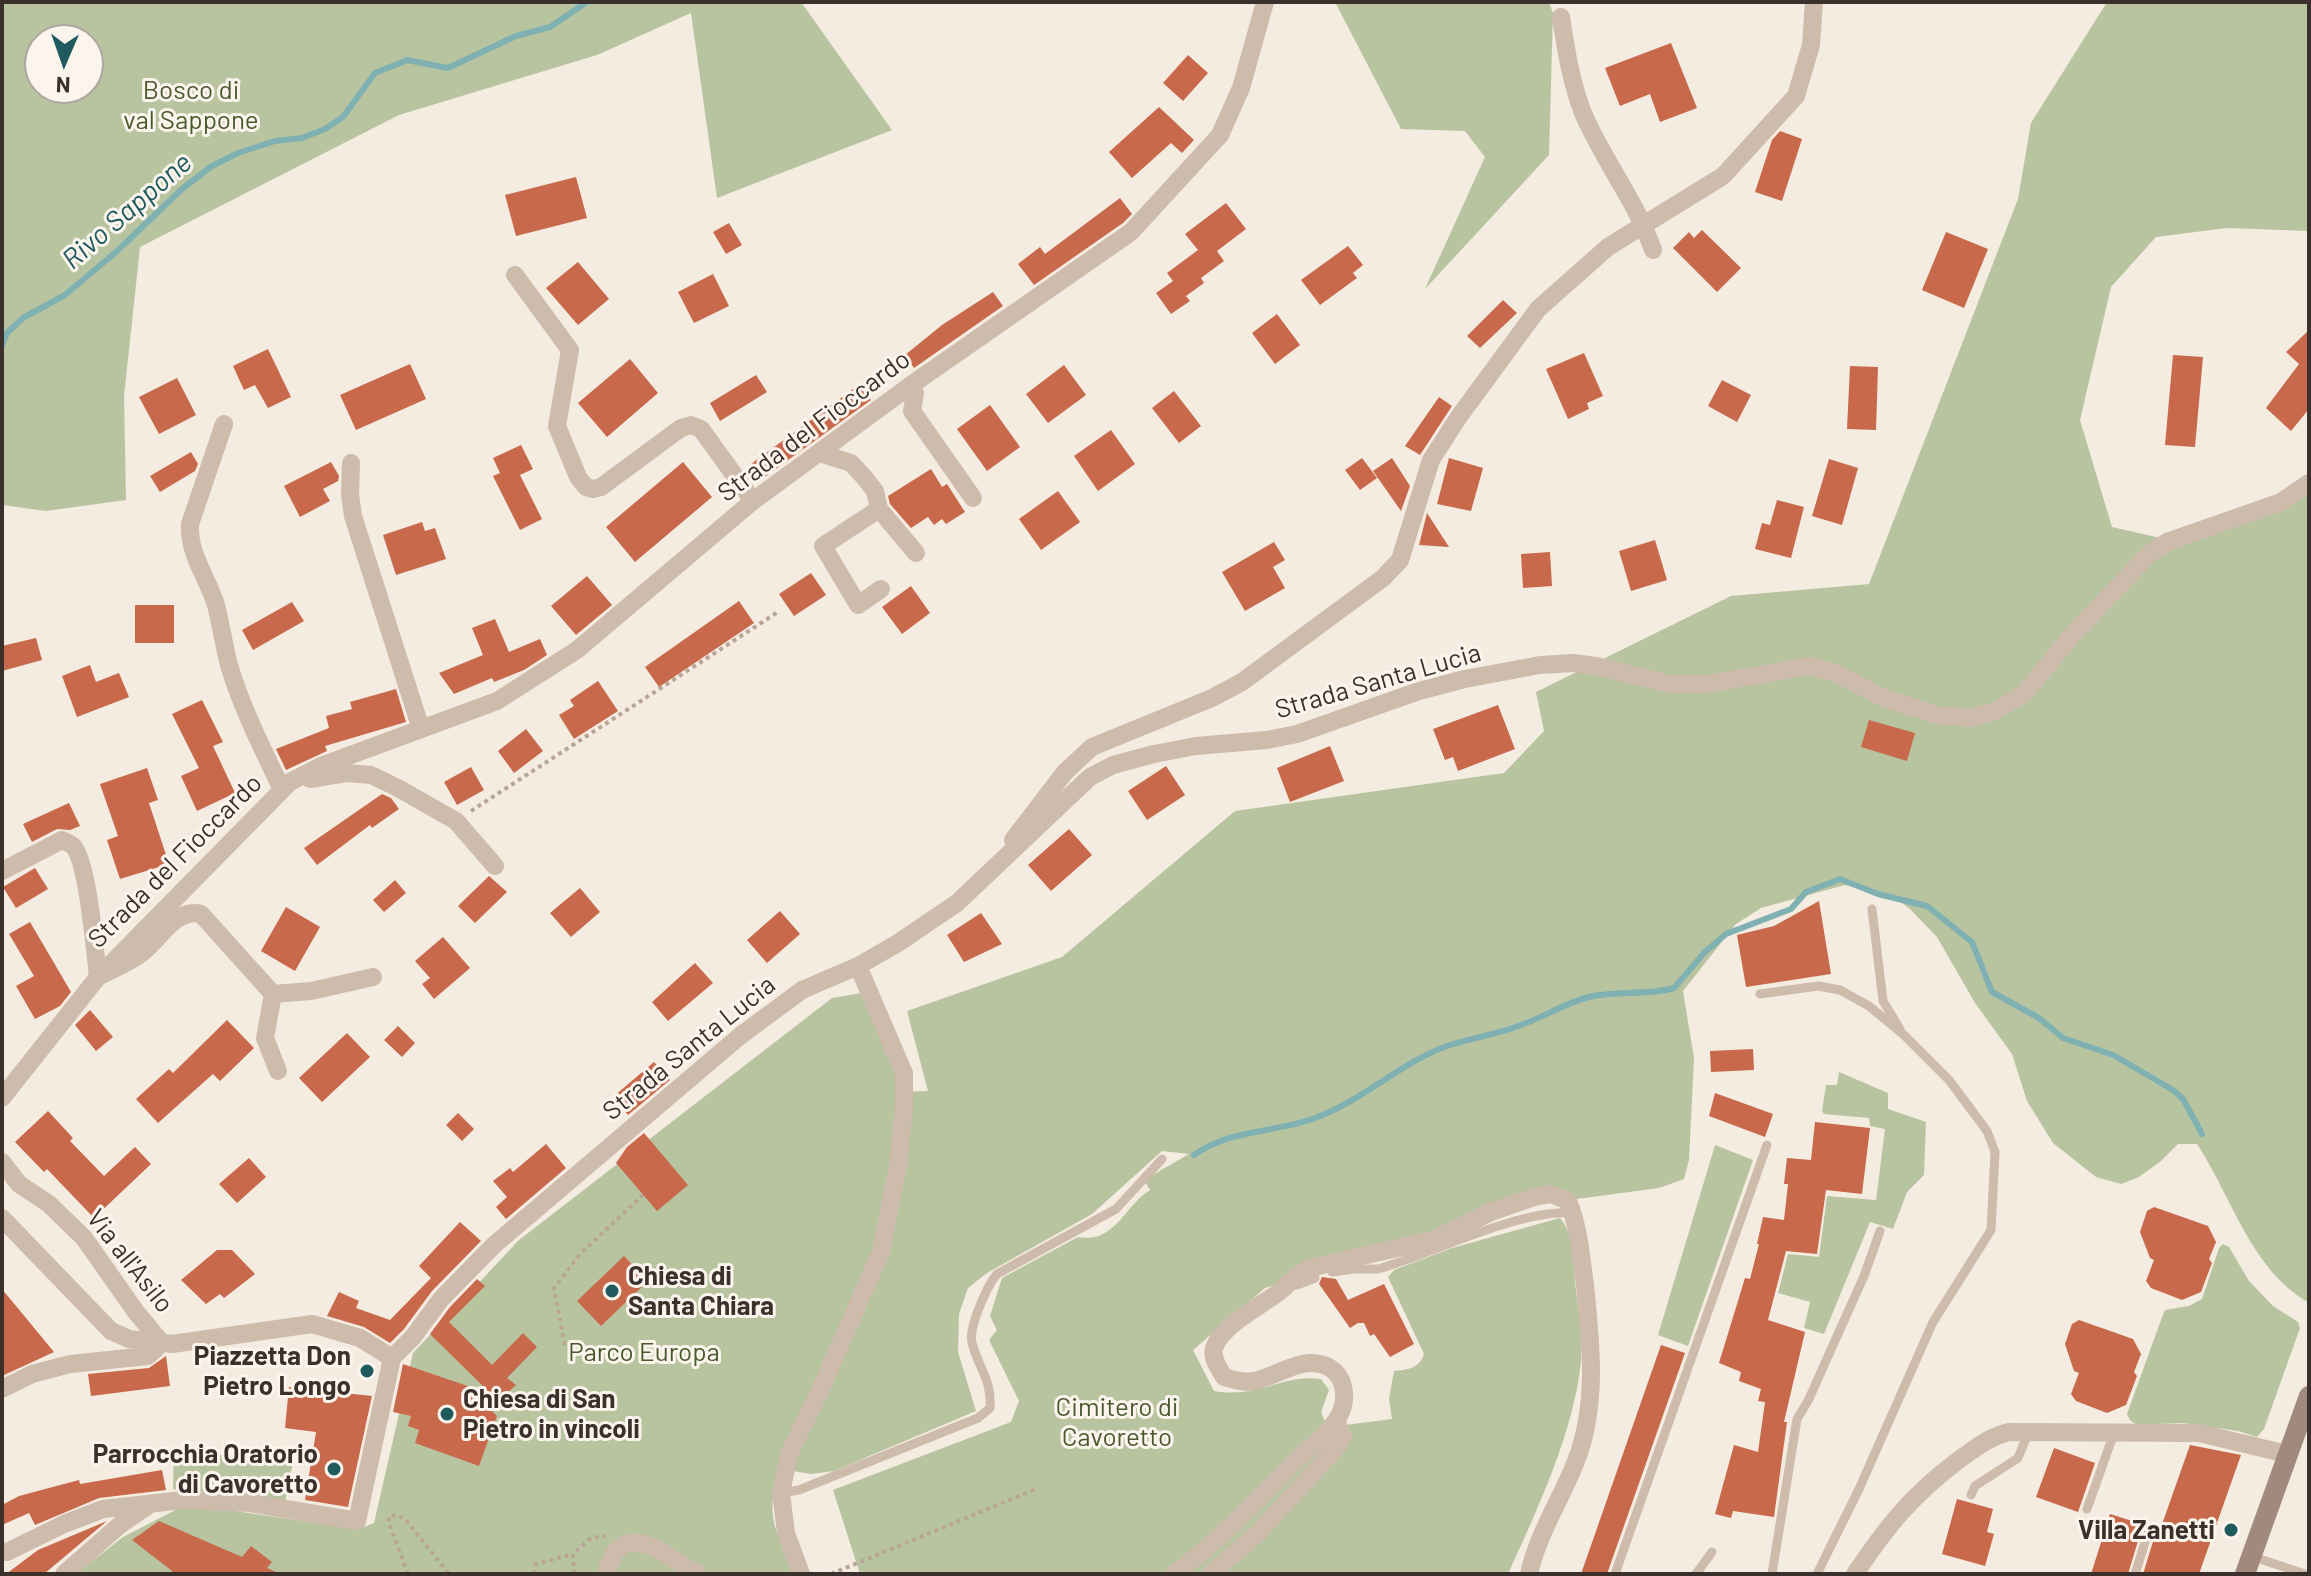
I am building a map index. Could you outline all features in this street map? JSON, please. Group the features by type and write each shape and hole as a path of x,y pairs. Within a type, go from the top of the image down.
{"main road":[{"path":"2248,1565 2309,1396"}],"street":[{"name":"Strada del Fioccardo","path":"2,1098 98,977 286,786 321,766 497,701 577,650 753,501 911,385 1131,232 1220,135 1241,88 1265,2"},
{"path":"991,872 1049,791 1092,747 1212,698 1242,682 1383,578 1400,560 1431,460 1538,309 1608,247 1723,176 1796,96 1811,45 1814,2"},
{"path":"1561,17 1569,69 1584,115 1644,223 1653,250"},
{"path":"515,275 570,350 557,426 578,477 586,487 601,487 681,428 691,425 701,429 753,501"},
{"path":"911,385 915,393 912,411 973,498"},
{"path":"224,424 189,535 215,603 244,709 286,786"},
{"path":"819,453 851,463 875,491 879,509 916,553"},
{"path":"351,463 353,516 421,729"},
{"name":"Strada Santa Lucia","path":"392,1358 413,1337 441,1299 494,1245 740,1036 802,990 858,966 957,903 1090,777 1113,765 1196,746 1267,740 1297,734 1419,691 1509,670 1573,663 1670,684 1708,684 1810,666 1835,673 1884,698 1937,715 1971,718 1995,711 2025,693 2073,634 2149,554 2167,542 2281,502 2309,483"},
{"path":"879,509 823,546 858,605 881,589"},
{"name":"Strada del Fioccardo","path":"286,786 346,773 371,775 456,821 495,866"},
{"path":"2,871 62,840 72,845 79,855 87,895 98,977"},
{"name":"Strada del Fioccardo","path":"98,977 141,954 179,917 192,912 201,914 273,994"},
{"path":"801,1574 786,1533 781,1493 789,1454 881,1252 898,1165 904,1109 904,1073 858,966"},
{"path":"278,1071 265,1038 273,994 311,991 373,977"},
{"name":"Via all'Asilo","path":"2,1162 19,1184 49,1204 84,1238 162,1343 148,1356 70,1364 32,1374 2,1389"},
{"path":"1174,1574 1242,1517 1336,1421 1341,1411 1344,1387 1328,1366 1313,1362 1251,1382 1224,1377 1213,1355 1215,1346 1224,1335 1297,1274 1310,1268 1432,1240 1491,1212 1551,1194 1568,1201 1581,1252 1590,1332 1589,1416 1576,1462 1542,1530 1529,1574"},
{"path":"2,1218 111,1331 129,1339 172,1344 312,1324 360,1338 392,1358 357,1521 250,1503 183,1500 103,1509 7,1552 2,1551"},
{"path":"1211,1574 1256,1535 1337,1447 1343,1437 1336,1421"},
{"path":"1855,1574 1880,1536 1930,1480 1991,1437 2009,1432 2199,1433 2287,1454"},
{"path":"64,1574 121,1524 152,1504"},
{"path":"606,1574 612,1557 623,1544 634,1542 654,1547 697,1574"}],"lane":[{"path":"1872,909 1883,1001 1904,1035"},
{"path":"1760,994 1818,986 1840,990 1869,1006 1904,1035 1949,1080 1992,1141 1995,1152 1991,1230 1933,1322 1859,1489 1817,1574"},
{"path":"1615,1574 1767,1145"},
{"path":"781,1493 799,1490 978,1418 990,1408 991,1391 971,1339 977,1309 990,1283 997,1274 1116,1209 1162,1159"},
{"path":"1332,1272 1378,1269 1528,1218 1558,1212 1573,1213"},
{"path":"1772,1574 1797,1419 1864,1276 1880,1231"},
{"path":"1276,1294 1315,1278"},
{"path":"1971,1495 1975,1486 2018,1458 2028,1433"},
{"path":"2087,1509 2114,1433"},
{"path":"2135,1574 2148,1533"},
{"path":"1696,1574 1712,1552"},
{"path":"2248,1565 2305,1574"}],"path":[{"path":"456,821 778,612"},
{"path":"565,1345 554,1288 581,1253 643,1195"},
{"path":"831,1574 1036,1489"},
{"path":"408,1574 389,1516 397,1515 406,1520 449,1574"},
{"path":"534,1574 536,1564 573,1554"}],"green space":[{"name":"Bosco di val Sappone","path":"2,2 801,2 892,130 717,198 691,13 597,55 399,115 140,247 124,396 126,500 46,511 2,505"},
{"path":"1335,2 1549,2 1553,13 1549,155 1425,289 1485,157 1465,131 1401,129"},
{"path":"2107,2 2309,2 2309,231 2227,228 2156,237 2111,287 2080,420 2112,527 2178,542 2309,481 2309,1303 2289,1288 2257,1252 2197,1144 2178,1144 2139,1177 2121,1184 2096,1177 2053,1143 2027,1101 2012,1054 1975,1003 1937,937 1891,894 1845,885 1761,908 1736,924 1683,991 1694,1058 1689,1160 1684,1179 1659,1188 1547,1203 1502,1213 1265,1288 1193,1350 1214,1391 1244,1392 1294,1380 1321,1379 1329,1390 1321,1412 1325,1422 1345,1425 1392,1419 1389,1399 1394,1371 1416,1365 1424,1354 1388,1277 1394,1270 1452,1248 1560,1218 1572,1248 1581,1361 1571,1415 1562,1443 1508,1574 860,1574 833,1490 1011,1422 1019,1401 989,1340 997,1330 990,1316 1002,1278 1078,1237 1091,1238 1110,1229 1150,1190 1144,1180 1189,1154 1162,1151 1092,1214 987,1273 968,1288 959,1314 958,1352 976,1411 834,1471 811,1474 780,1469 773,1500 774,1524 799,1574 76,1574 123,1537 187,1504 358,1529 374,1523 413,1353 519,1240 832,998 873,991 905,1092 928,1091 907,1011 1062,957 1235,811 1504,773 1544,731 1536,692 1731,596 1869,584 2018,199 2031,123"},
{"path":"1839,1072 1888,1093 1888,1109 1926,1122 1924,1175 1907,1192 1893,1229 1870,1222 1824,1334 1804,1328 1810,1302 1778,1293 1788,1254 1819,1257 1827,1196 1876,1200 1885,1129 1870,1126 1869,1118 1824,1114 1826,1085 1837,1085"},
{"path":"1715,1145 1753,1160 1688,1346 1658,1335"},
{"path":"2223,1244 2229,1247 2249,1281 2273,1306 2298,1322 2300,1328 2264,1429 2257,1437 2183,1423 2137,1425 2127,1414 2165,1310 2189,1306 2202,1299"},
{"path":"174,1450 293,1462 284,1508 173,1489"}],"building":[{"path":"1671,43 1697,108 1660,122 1650,94 1620,106 1605,68"},
{"path":"1188,55 1208,73 1183,101 1163,83"},
{"path":"1159,107 1194,140 1182,153 1171,143 1132,178 1109,152"},
{"path":"1780,131 1802,139 1782,201 1755,192 1772,140"},
{"path":"576,177 587,218 516,236 505,195"},
{"path":"1120,198 1132,214 1034,285 1018,264 1040,247 1045,254"},
{"path":"1226,203 1246,229 1217,251 1224,261 1201,278 1204,283 1186,296 1190,301 1171,314 1156,293 1173,281 1167,273 1198,250 1185,234"},
{"path":"729,223 742,245 726,254 713,232"},
{"path":"1702,230 1741,268 1717,292 1673,248 1689,232 1694,238"},
{"path":"1946,232 1988,249 1964,308 1922,290"},
{"path":"1348,246 1363,265 1353,273 1357,278 1320,305 1301,280"},
{"path":"578,262 609,299 578,325 546,288"},
{"path":"713,274 729,306 694,323 678,292"},
{"path":"993,292 1003,306 914,368 905,355 942,325"},
{"path":"1503,300 1517,313 1480,348 1467,336"},
{"path":"1277,314 1300,345 1275,364 1252,333"},
{"path":"2309,330 2309,409 2291,431 2266,408 2299,364 2286,352"},
{"path":"268,349 291,397 268,408 255,385 244,390 233,366"},
{"path":"1584,353 1603,396 1587,403 1589,409 1568,419 1546,369"},
{"path":"2173,355 2203,357 2195,447 2165,445"},
{"path":"630,359 658,393 607,437 578,403"},
{"path":"410,364 426,399 356,430 340,395"},
{"path":"1064,365 1086,395 1048,423 1026,394"},
{"path":"1850,366 1878,367 1876,430 1847,429"},
{"path":"756,375 767,392 720,421 710,403"},
{"path":"177,378 196,415 159,434 139,397"},
{"path":"1722,380 1751,395 1737,422 1708,406"},
{"path":"860,384 871,400 762,479 751,464"},
{"path":"1174,391 1201,426 1179,443 1152,408"},
{"path":"1439,397 1452,406 1420,455 1405,446"},
{"path":"990,405 1020,447 987,471 957,429"},
{"path":"1111,430 1135,464 1098,491 1074,456"},
{"path":"521,445 533,469 520,475 542,519 520,530 493,476 500,473 493,458"},
{"path":"191,452 198,464 195,471 160,492 150,476"},
{"path":"1362,458 1377,478 1360,490 1345,470"},
{"path":"1392,458 1410,486 1401,511 1373,471"},
{"path":"1449,458 1483,468 1471,511 1437,504"},
{"path":"1829,459 1858,468 1842,525 1812,516"},
{"path":"331,462 339,476 338,481 323,489 330,501 300,517 284,486"},
{"path":"683,462 712,497 635,562 606,527"},
{"path":"931,469 942,487 947,484 965,512 946,524 942,519 934,525 928,517 911,528 890,504 888,496"},
{"path":"1058,491 1080,522 1041,550 1019,519"},
{"path":"1777,500 1804,507 1791,558 1755,549 1762,523 1770,525"},
{"path":"1427,513 1449,547 1419,545"},
{"path":"422,522 425,531 435,528 446,559 396,575 383,535"},
{"path":"1655,540 1667,580 1631,591 1619,551"},
{"path":"1274,542 1285,560 1273,567 1285,588 1245,611 1222,572"},
{"path":"1550,552 1552,586 1523,588 1521,554"},
{"path":"811,573 826,595 794,616 779,594"},
{"path":"587,576 612,605 576,635 551,606"},
{"path":"911,586 930,613 902,634 882,607"},
{"path":"739,601 754,623 659,687 645,667"},
{"path":"292,602 304,621 253,650 242,630"},
{"path":"135,605 174,605 174,643 135,643"},
{"path":"495,619 509,652 540,639 547,655 524,670 494,682 492,678 454,694 439,673 483,655 472,628"},
{"path":"36,638 42,660 2,671 2,646"},
{"path":"90,665 96,682 119,673 129,697 77,717 62,676"},
{"path":"598,681 618,711 574,739 559,715 574,706 570,700"},
{"path":"396,689 406,722 325,746 327,751 286,770 276,749 329,728 326,716 352,709 350,702"},
{"path":"202,700 223,742 213,746 235,793 197,811 181,776 199,768 172,714"},
{"path":"1498,705 1515,749 1458,771 1453,757 1445,760 1433,729"},
{"path":"1869,720 1915,733 1907,761 1861,747"},
{"path":"526,729 543,751 514,773 498,751"},
{"path":"1330,746 1344,781 1290,802 1277,768"},
{"path":"1166,766 1185,795 1147,820 1128,791"},
{"path":"471,767 484,790 457,805 444,782"},
{"path":"147,768 158,800 149,803 169,864 120,879 107,840 118,836 100,784"},
{"path":"382,794 391,798 399,809 372,828 370,825 317,865 304,848"},
{"path":"69,803 80,826 70,830 57,829 32,842 23,824"},
{"path":"1069,829 1092,855 1051,891 1028,865"},
{"path":"35,868 48,889 16,908 3,887"},
{"path":"489,876 507,892 475,923 458,906"},
{"path":"395,880 406,893 384,912 373,900"},
{"path":"580,888 600,912 571,937 550,913"},
{"path":"1819,901 1831,974 1746,987 1737,935 1774,926"},
{"path":"286,907 320,927 295,971 261,951"},
{"path":"780,911 800,934 767,963 747,940"},
{"path":"981,913 1002,944 964,962 947,935"},
{"path":"30,922 71,992 60,1006 35,1019 16,986 34,976 9,934"},
{"path":"443,937 470,968 434,999 422,984 430,978 415,961"},
{"path":"695,963 713,983 668,1021 652,1002"},
{"path":"90,1010 113,1037 96,1051 75,1025"},
{"path":"227,1020 254,1048 220,1081 213,1074 158,1123 136,1099 169,1069 173,1073"},
{"path":"398,1026 415,1043 402,1057 384,1040"},
{"path":"347,1033 370,1057 322,1102 299,1078"},
{"path":"1753,1049 1754,1070 1711,1072 1710,1051"},
{"path":"654,1062 670,1080 628,1115 613,1097"},
{"path":"1715,1093 1773,1114 1765,1137 1709,1116"},
{"path":"48,1111 73,1138 70,1141 104,1176 135,1147 151,1164 94,1218 47,1169 44,1172 15,1142"},
{"path":"458,1113 474,1129 462,1141 446,1125"},
{"path":"1815,1122 1870,1128 1862,1194 1826,1190 1817,1254 1786,1251 1768,1320 1805,1332 1784,1422 1787,1422 1774,1517 1733,1511 1731,1518 1715,1514 1734,1445 1758,1452 1765,1402 1758,1401 1761,1389 1739,1381 1741,1372 1719,1363 1745,1278 1750,1279 1763,1217 1784,1220 1787,1158 1811,1160"},
{"path":"644,1133 688,1185 657,1211 616,1163 627,1147"},
{"path":"546,1144 566,1168 506,1219 496,1207 507,1197 493,1181 510,1168 513,1172"},
{"path":"249,1158 266,1177 237,1203 219,1184"},
{"path":"2154,1207 2208,1226 2216,1242 2201,1292 2182,1300 2151,1288 2146,1281 2154,1260 2150,1258 2140,1232 2147,1211"},
{"path":"460,1222 481,1241 432,1291 390,1343 364,1327 327,1316 339,1292 359,1301 356,1308 390,1320 431,1278 419,1266"},
{"path":"217,1250 232,1250 255,1274 224,1298 220,1294 206,1304 181,1280"},
{"name":"Chiesa di Santa Chiara","path":"624,1256 648,1281 601,1326 577,1301"},
{"path":"1322,1277 1336,1279 1348,1300 1384,1284 1414,1344 1390,1357 1374,1334 1370,1336 1364,1323 1350,1328 1319,1284"},
{"name":"Chiesa di San Pietro in vincoli","path":"477,1279 485,1286 449,1322 492,1365 523,1333 537,1347 507,1378 516,1385 490,1409 497,1416 479,1466 415,1443 419,1430 408,1426 411,1416 393,1412 403,1364 491,1394 430,1334"},
{"path":"2,1289 54,1352 2,1376"},
{"path":"2079,1320 2133,1339 2141,1354 2126,1405 2107,1413 2076,1401 2071,1394 2079,1373 2074,1371 2065,1344 2072,1324"},
{"path":"1661,1345 1685,1353 1607,1574 1581,1574"},
{"path":"166,1356 170,1386 91,1396 88,1374 149,1368"},
{"name":"Parrocchia Oratorio di Cavoretto","path":"289,1387 372,1396 348,1507 305,1500 316,1432 285,1428"},
{"path":"2190,1445 2241,1455 2199,1574 2143,1574 2155,1535 2152,1527 2160,1530"},
{"path":"2054,1448 2095,1463 2078,1512 2036,1497"},
{"path":"162,1470 166,1490 99,1498 35,1525 29,1513 2,1525 2,1505 19,1496 79,1480 80,1484"},
{"path":"1957,1499 1993,1509 1987,1532 1994,1534 1985,1566 1942,1554"},
{"path":"2110,1514 2148,1526 2141,1531 2128,1574 2091,1574"},
{"path":"107,1521 44,1574 6,1574 38,1550"},
{"path":"159,1521 242,1557 251,1546 272,1562 267,1568 281,1574 176,1574 132,1540"}],"waterway":[{"name":"Rivo Sappone","path":"2,346 7,333 23,318 65,295 182,189 212,166 238,153 275,141 302,138 325,129 343,117 375,73 407,60 448,68 516,36 550,27 587,2"},
{"path":"1194,1155 1222,1140 1300,1123 1332,1111 1411,1063 1444,1047 1530,1022 1563,1006 1599,995 1674,988 1705,952 1726,934 1791,909 1806,892 1840,879 1878,894 1927,906 1972,942 1992,992 2039,1018 2063,1038 2113,1055 2173,1090 2183,1099 2202,1134"}],"place":[{"name":"Chiesa di Santa Chiara","path":"612,1291"},
{"name":"Piazzetta Don Pietro Longo","path":"367,1371"},
{"name":"Chiesa di San Pietro in vincoli","path":"447,1414"},
{"name":"Parrocchia Oratorio di Cavoretto","path":"334,1469"},
{"name":"Villa Zanetti","path":"2231,1530"}],"park label":[{"name":"Parco Europa","path":"644,1352"},
{"name":"Cimitero di Cavoretto","path":"1117,1422"}]}
